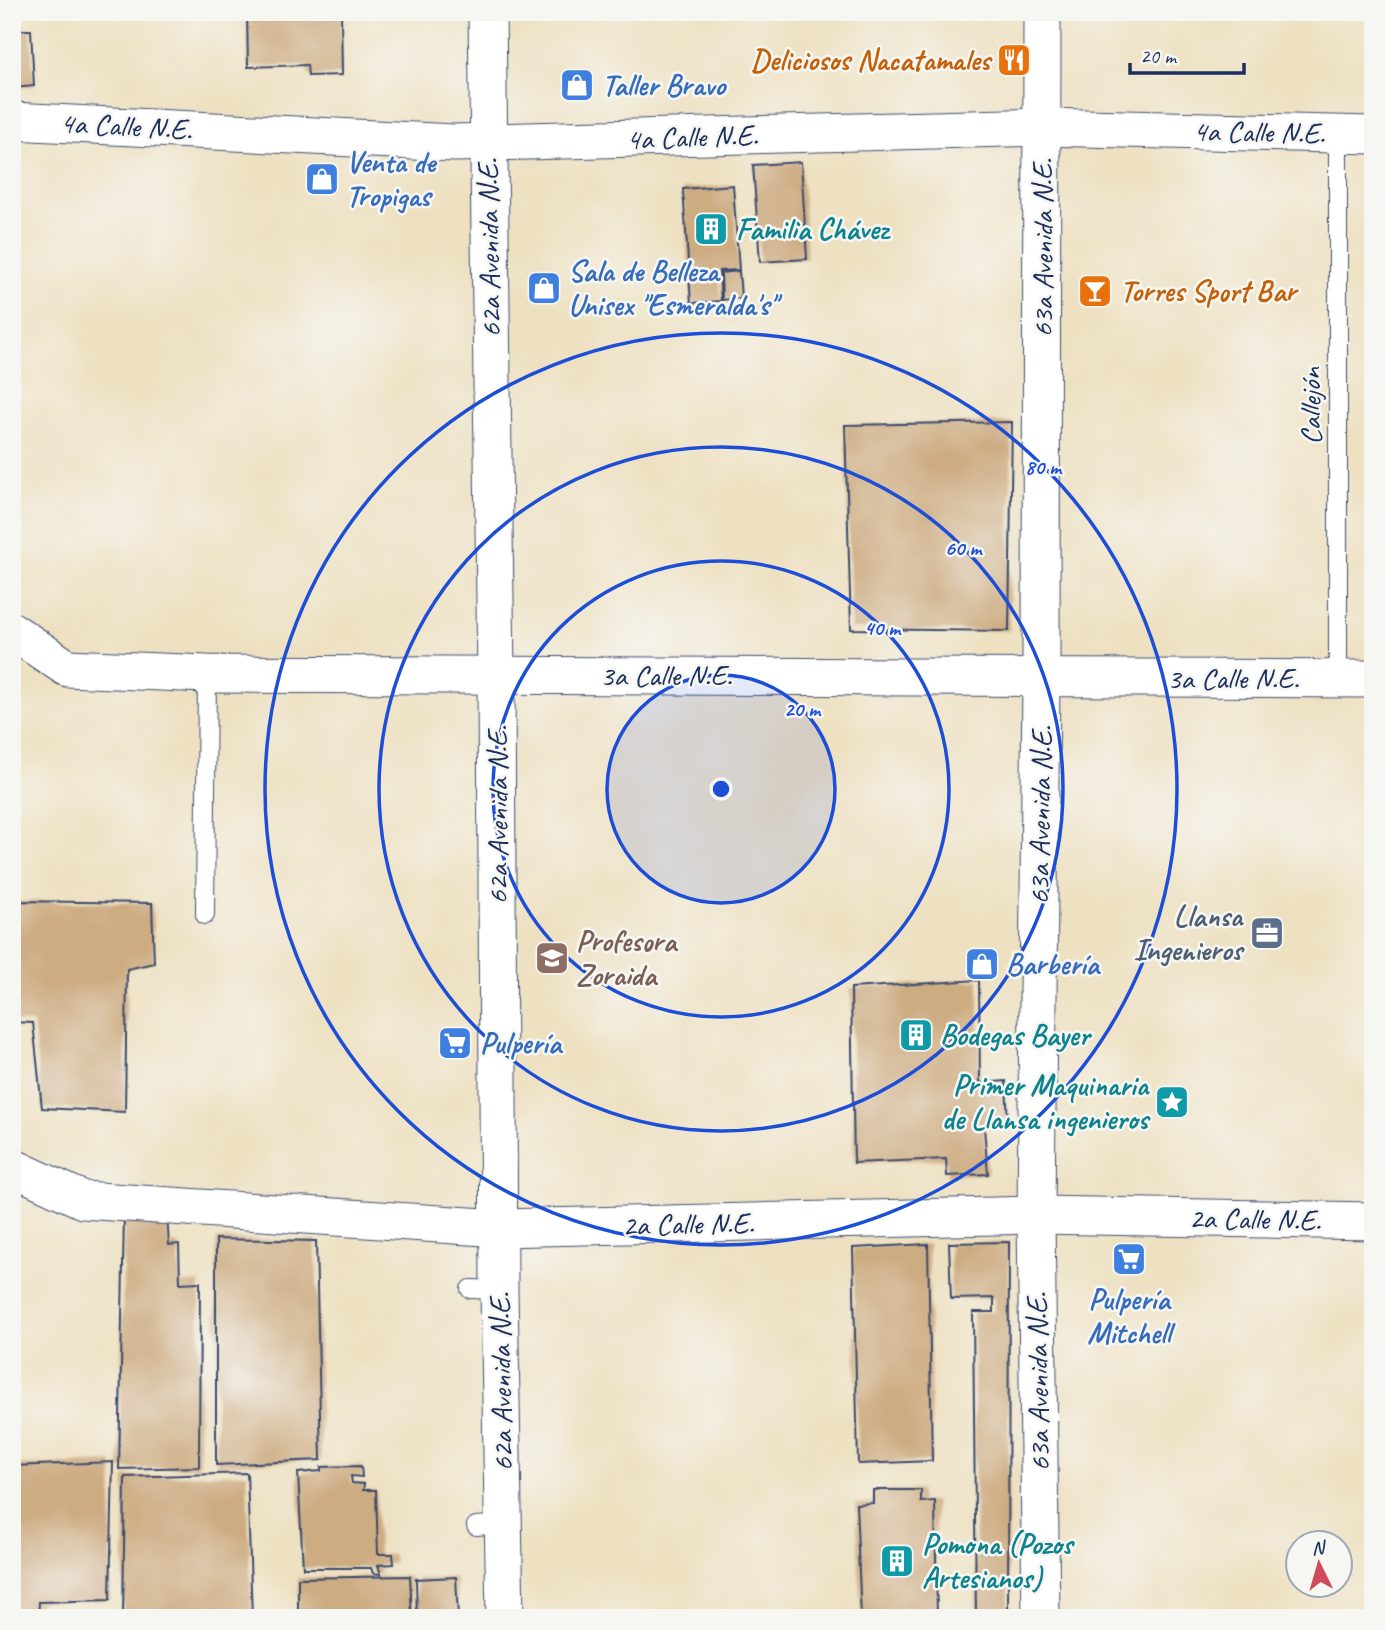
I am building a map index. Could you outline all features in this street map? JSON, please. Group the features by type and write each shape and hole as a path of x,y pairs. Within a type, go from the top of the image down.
{"street":[{"name":"62a Avenida N.E.","path":"487,12 496,674 499,1228 485,1289 490,1525 505,1618"},
{"name":"63a Avenida N.E.","path":"1041,1618 1036,1216 1041,678 1042,12"},
{"name":"4a Calle N.E.","path":"12,121 454,143 1042,127 1355,134"},
{"name":"3a Calle N.E.","path":"12,631 67,668 207,674 1355,679"},
{"name":"2a Calle N.E.","path":"12,1167 83,1200 499,1228 1036,1216 1373,1221"}],"lane":[{"name":"Callejón","path":"1355,134 1355,679"},
{"path":"205,915 207,674"}],"building":[{"path":"247,12 341,12 342,75 308,76 307,65 248,67"},
{"path":"12,30 31,30 34,86 12,88"},
{"path":"801,162 807,259 760,262 753,165"},
{"name":"Familia Chávez","path":"733,185 739,270 719,271 721,301 691,303 683,189"},
{"path":"739,271 741,298 722,300 721,273"},
{"path":"1012,422 1009,631 851,629 845,425"},
{"path":"12,901 152,903 154,963 127,969 125,1112 42,1108 33,1023 12,1022"},
{"name":"Bodegas Bayer","path":"979,980 980,1083 1006,1081 1008,1125 984,1127 988,1174 947,1176 946,1159 854,1163 851,988"},
{"path":"124,1215 167,1216 169,1245 179,1244 180,1283 200,1282 199,1467 119,1469"},
{"path":"216,1239 316,1241 321,1460 216,1465"},
{"path":"1009,1242 1008,1618 976,1618 973,1312 994,1312 994,1298 951,1299 949,1243"},
{"path":"928,1244 932,1461 858,1464 853,1248"},
{"path":"113,1462 110,1600 39,1602 38,1618 12,1618 12,1466"},
{"path":"361,1466 362,1477 351,1476 352,1483 364,1484 363,1490 376,1490 378,1554 393,1554 394,1564 378,1565 381,1574 373,1573 371,1568 303,1568 298,1473 321,1471 321,1467"},
{"path":"247,1473 252,1618 123,1618 125,1477"},
{"name":"Pomona (Pozos Artesianos)","path":"873,1490 921,1490 921,1502 935,1501 937,1618 861,1618 856,1504 873,1503"},
{"path":"410,1576 412,1618 298,1618 298,1578"},
{"path":"456,1577 458,1618 417,1618 416,1579"}],"place":[{"name":"Deliciosos Nacatamales","path":"1014,60"},
{"name":"Taller Bravo","path":"577,85"},
{"name":"Venta de Tropigas","path":"322,179"},
{"name":"Familia Chávez","path":"711,229"},
{"name":"Sala de Belleza Unisex \"Esmeralda's\"","path":"544,288"},
{"name":"Torres Sport Bar","path":"1095,291"},
{"name":"Llansa Ingenieros","path":"1267,933"},
{"name":"Profesora Zoraida","path":"552,958"},
{"name":"Barbería","path":"982,964"},
{"name":"Bodegas Bayer","path":"916,1035"},
{"name":"Pulpería","path":"455,1043"},
{"name":"Primer Maquinaria de Llansa ingenieros","path":"1172,1102"},
{"name":"Pulpería Mitchell","path":"1129,1259"},
{"name":"Pomona (Pozos Artesianos)","path":"897,1561"}]}
